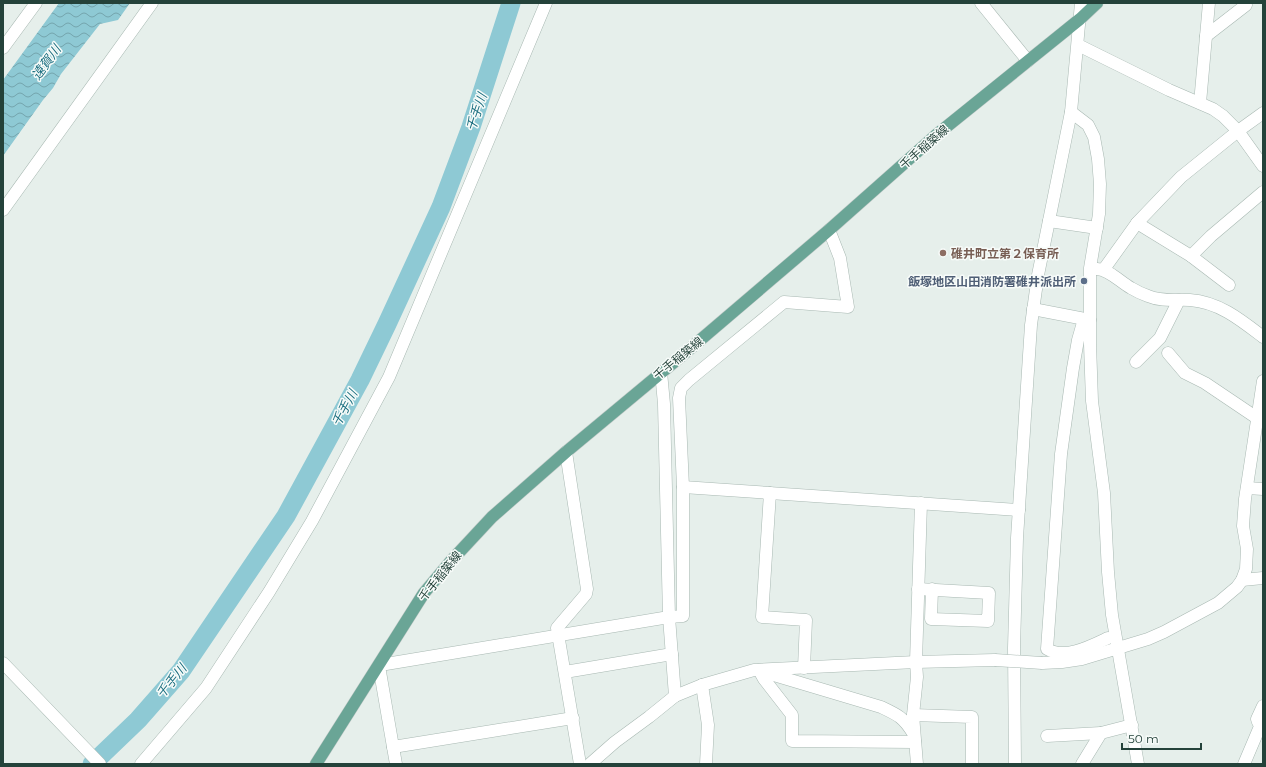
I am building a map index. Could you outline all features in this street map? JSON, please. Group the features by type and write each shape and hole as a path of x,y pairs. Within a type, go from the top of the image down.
{"main road":[{"name":"千手稲築線","path":"316,764 424,593 451,561 492,517 566,452 829,230 935,136 1080,19 1097,3"}],"street":[{"path":"3,48 36,3"},
{"path":"3,210 92,84 152,3"},
{"path":"142,764 206,688 269,592 304,534 358,436 389,377 546,3"},
{"path":"981,3 1028,61"},
{"path":"1015,764 1014,648 1019,510 1031,324 1038,275 1071,112 1081,3"},
{"path":"1200,103 1209,3"},
{"path":"1206,36 1246,4"},
{"path":"1078,45 1200,103 1223,116 1238,131 1263,166"},
{"path":"1071,112 1088,125 1094,137 1100,184 1099,214 1090,268 1087,319 1092,401 1104,493 1112,615 1138,764"},
{"path":"1104,269 1136,223 1180,177 1263,113"},
{"path":"1191,256 1211,236 1263,192"},
{"path":"1049,221 1097,228"},
{"path":"1136,223 1191,256 1229,285"},
{"path":"396,764 379,665 669,617 683,616 681,388 784,302 848,307 840,258 829,230"},
{"path":"1090,268 1104,269 1131,288 1149,297 1164,300 1191,300 1209,303 1236,316 1263,337"},
{"path":"1136,362 1160,338 1179,300"},
{"path":"1033,309 1087,319"},
{"path":"1087,319 1078,340 1061,454 1047,649 1052,652 1062,653 1084,649 1108,638"},
{"path":"1168,354 1185,373 1205,383 1257,418"},
{"path":"661,372 664,404 669,617 675,696"},
{"path":"590,764 615,742 675,696 702,685 754,670 916,662 995,660 1042,663 1062,662 1082,659 1164,632 1218,603 1230,594 1242,580 1246,569 1246,550 1243,526 1247,488 1263,381"},
{"path":"566,452 588,589 586,594 557,628 580,764"},
{"path":"683,487 1019,510"},
{"path":"1247,488 1263,489"},
{"path":"770,493 762,617 806,620 804,668"},
{"path":"917,764 913,715 917,677 916,662 920,503"},
{"path":"1242,580 1263,578"},
{"path":"918,589 932,589 989,593 988,621 931,619 932,589"},
{"path":"565,672 672,654"},
{"path":"3,663 100,764"},
{"path":"759,670 764,679 792,715 792,742 915,739"},
{"path":"759,670 881,707 896,714 906,721 915,739"},
{"path":"702,685 708,724 706,764"},
{"path":"1244,764 1262,725 1257,719 1263,706"},
{"path":"913,715 972,716 972,764"},
{"path":"393,747 572,718"},
{"path":"1047,736 1100,733 1132,725"},
{"path":"1082,764 1100,733"}],"water":[{"name":"遠賀川","path":"59,3 130,3 118,20 100,24 61,74 53,88 3,156 3,80"}],"waterway":[{"name":"千手川","path":"92,764 138,720 181,671 286,516 360,380 441,207 471,127 511,3"}],"place":[{"name":"碓井町立第２保育所","path":"943,253"},
{"name":"飯塚地区山田消防署碓井派出所","path":"1084,281"}]}
